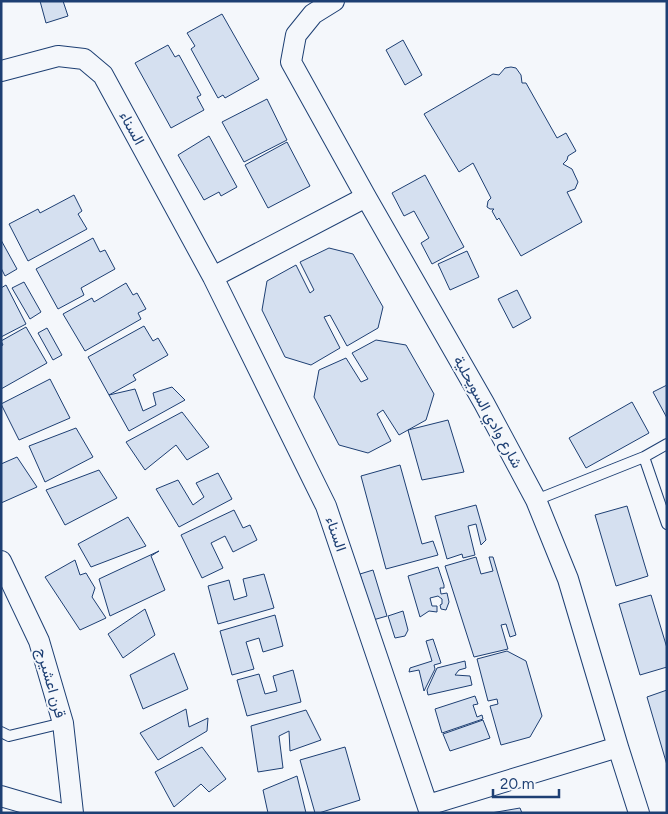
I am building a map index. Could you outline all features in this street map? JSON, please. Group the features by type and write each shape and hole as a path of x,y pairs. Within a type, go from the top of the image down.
{"street":[{"name":"شارع وادي السويحلية","path":"334,1 312,14 296,35 291,62 484,403 536,500 568,579 639,813"},
{"name":"السناء","path":"1,71 58,56 84,58 103,75 213,276 326,506 429,809 618,747"},
{"path":"213,276 366,197"},
{"name":"قرن اعشيرج","path":"3,567 39,641 63,723 73,813"},
{"path":"1,796 59,813"}],"lane":[{"path":"536,500 644,457 667,444"},
{"path":"644,457 667,524"},
{"path":"1,732 9,736 63,723"}],"building":[{"path":"40,1 63,1 68,16 46,23"},
{"path":"222,14 259,79 225,98 223,95 218,98 191,49 195,46 187,33"},
{"path":"403,40 422,75 405,85 386,50"},
{"path":"168,45 175,57 179,55 201,95 197,97 204,110 171,128 135,63"},
{"path":"505,68 516,68 521,75 522,83 526,83 557,138 566,133 576,151 568,156 563,164 572,169 578,182 575,189 567,192 582,222 521,256 499,218 497,220 492,211 494,209 487,207 488,201 491,198 473,163 459,172 424,114 493,74 499,75"},
{"path":"267,99 287,140 244,162 222,122"},
{"path":"209,136 237,187 221,196 219,192 204,200 178,155"},
{"path":"287,142 310,186 268,208 245,165"},
{"path":"425,175 464,247 432,264 421,243 429,238 414,211 404,216 392,193"},
{"path":"74,195 82,211 78,214 87,229 28,261 9,224 38,209 40,213"},
{"path":"93,238 100,252 105,250 115,269 81,288 84,295 58,309 36,269"},
{"path":"1,240 17,269 5,276 1,268"},
{"path":"329,248 353,254 383,307 378,328 347,346 330,315 324,317 340,348 311,365 285,357 262,310 267,281 296,265 310,293 314,290 300,262"},
{"path":"467,251 479,277 450,290 438,264"},
{"path":"24,282 41,312 30,319 12,288"},
{"path":"126,283 133,295 137,293 146,309 138,313 141,319 85,351 63,314 92,298 94,302"},
{"path":"6,285 26,324 1,337 1,288"},
{"path":"517,290 531,318 513,328 498,299"},
{"path":"144,326 153,341 158,338 168,355 133,375 136,380 109,395 88,357"},
{"path":"26,327 47,363 1,389 1,346 3,345 1,341"},
{"path":"47,328 62,355 53,360 38,333"},
{"path":"376,340 406,345 434,394 426,420 399,435 383,410 377,414 391,441 368,453 339,445 314,397 319,370 346,358 361,382 368,379 352,353"},
{"path":"50,379 70,418 19,440 1,404"},
{"path":"667,385 667,418 653,392"},
{"path":"172,387 185,400 129,431 109,395 135,389 143,411 156,405 153,393"},
{"path":"632,402 649,433 586,468 569,438"},
{"path":"182,412 209,447 187,460 176,445 145,470 126,442"},
{"path":"448,420 464,472 422,480 408,430"},
{"path":"76,428 93,457 45,482 29,446"},
{"path":"17,457 37,487 1,503 1,464"},
{"path":"400,465 422,544 433,541 438,555 386,569 361,476"},
{"path":"99,470 117,498 65,525 46,490"},
{"path":"218,473 232,499 179,527 156,489 178,480 193,505 204,497 196,483"},
{"path":"476,505 486,540 481,545 476,524 468,526 475,555 463,558 462,554 447,559 435,516"},
{"path":"627,506 648,576 616,586 595,515"},
{"path":"234,510 243,528 250,525 257,540 233,552 225,536 211,543 223,568 202,578 181,535"},
{"path":"128,517 146,546 91,567 78,544"},
{"path":"159,551 151,556 165,590 110,616 99,579"},
{"path":"476,557 481,574 493,571 489,557 493,557 516,635 510,637 506,624 501,625 508,649 474,657 445,566"},
{"path":"75,560 80,575 86,573 95,588 92,597 106,618 80,630 45,577"},
{"path":"438,567 444,585 444,588 440,588 441,594 447,593 449,602 446,610 441,609 442,599 438,596 430,598 432,606 437,606 437,612 429,611 420,617 408,576"},
{"path":"373,570 387,616 373,620 360,574"},
{"path":"264,574 274,608 218,624 208,586 229,580 234,600 247,596 243,579"},
{"path":"651,595 667,648 667,667 640,675 619,604"},
{"path":"145,609 155,635 123,658 108,634"},
{"path":"403,611 408,630 405,636 395,638 388,616"},
{"path":"275,615 283,646 263,652 259,638 246,642 254,669 232,675 220,631"},
{"path":"433,639 441,663 434,665 435,669 424,691 419,670 409,672 410,668 432,661 426,641"},
{"path":"507,651 526,661 542,716 530,737 501,745 490,706 498,704 497,699 488,701 477,659"},
{"path":"174,653 188,689 143,709 130,675"},
{"path":"465,661 466,668 459,670 455,675 470,676 472,685 428,695 427,690 437,668"},
{"path":"293,670 301,702 247,716 237,680 259,674 265,694 277,691 273,676"},
{"path":"667,690 667,765 647,697"},
{"path":"475,696 478,704 473,705 477,717 482,715 483,719 442,733 435,709"},
{"path":"186,709 189,727 208,718 207,731 158,760 140,733"},
{"path":"306,710 321,740 290,751 289,731 279,736 283,768 258,772 251,726"},
{"path":"483,720 490,738 450,751 443,734"},
{"path":"202,747 226,779 209,792 201,784 174,807 155,772"},
{"path":"345,747 360,800 315,813 300,760"},
{"path":"297,776 306,813 268,813 263,790"},
{"path":"520,808 522,813 491,813"}]}
